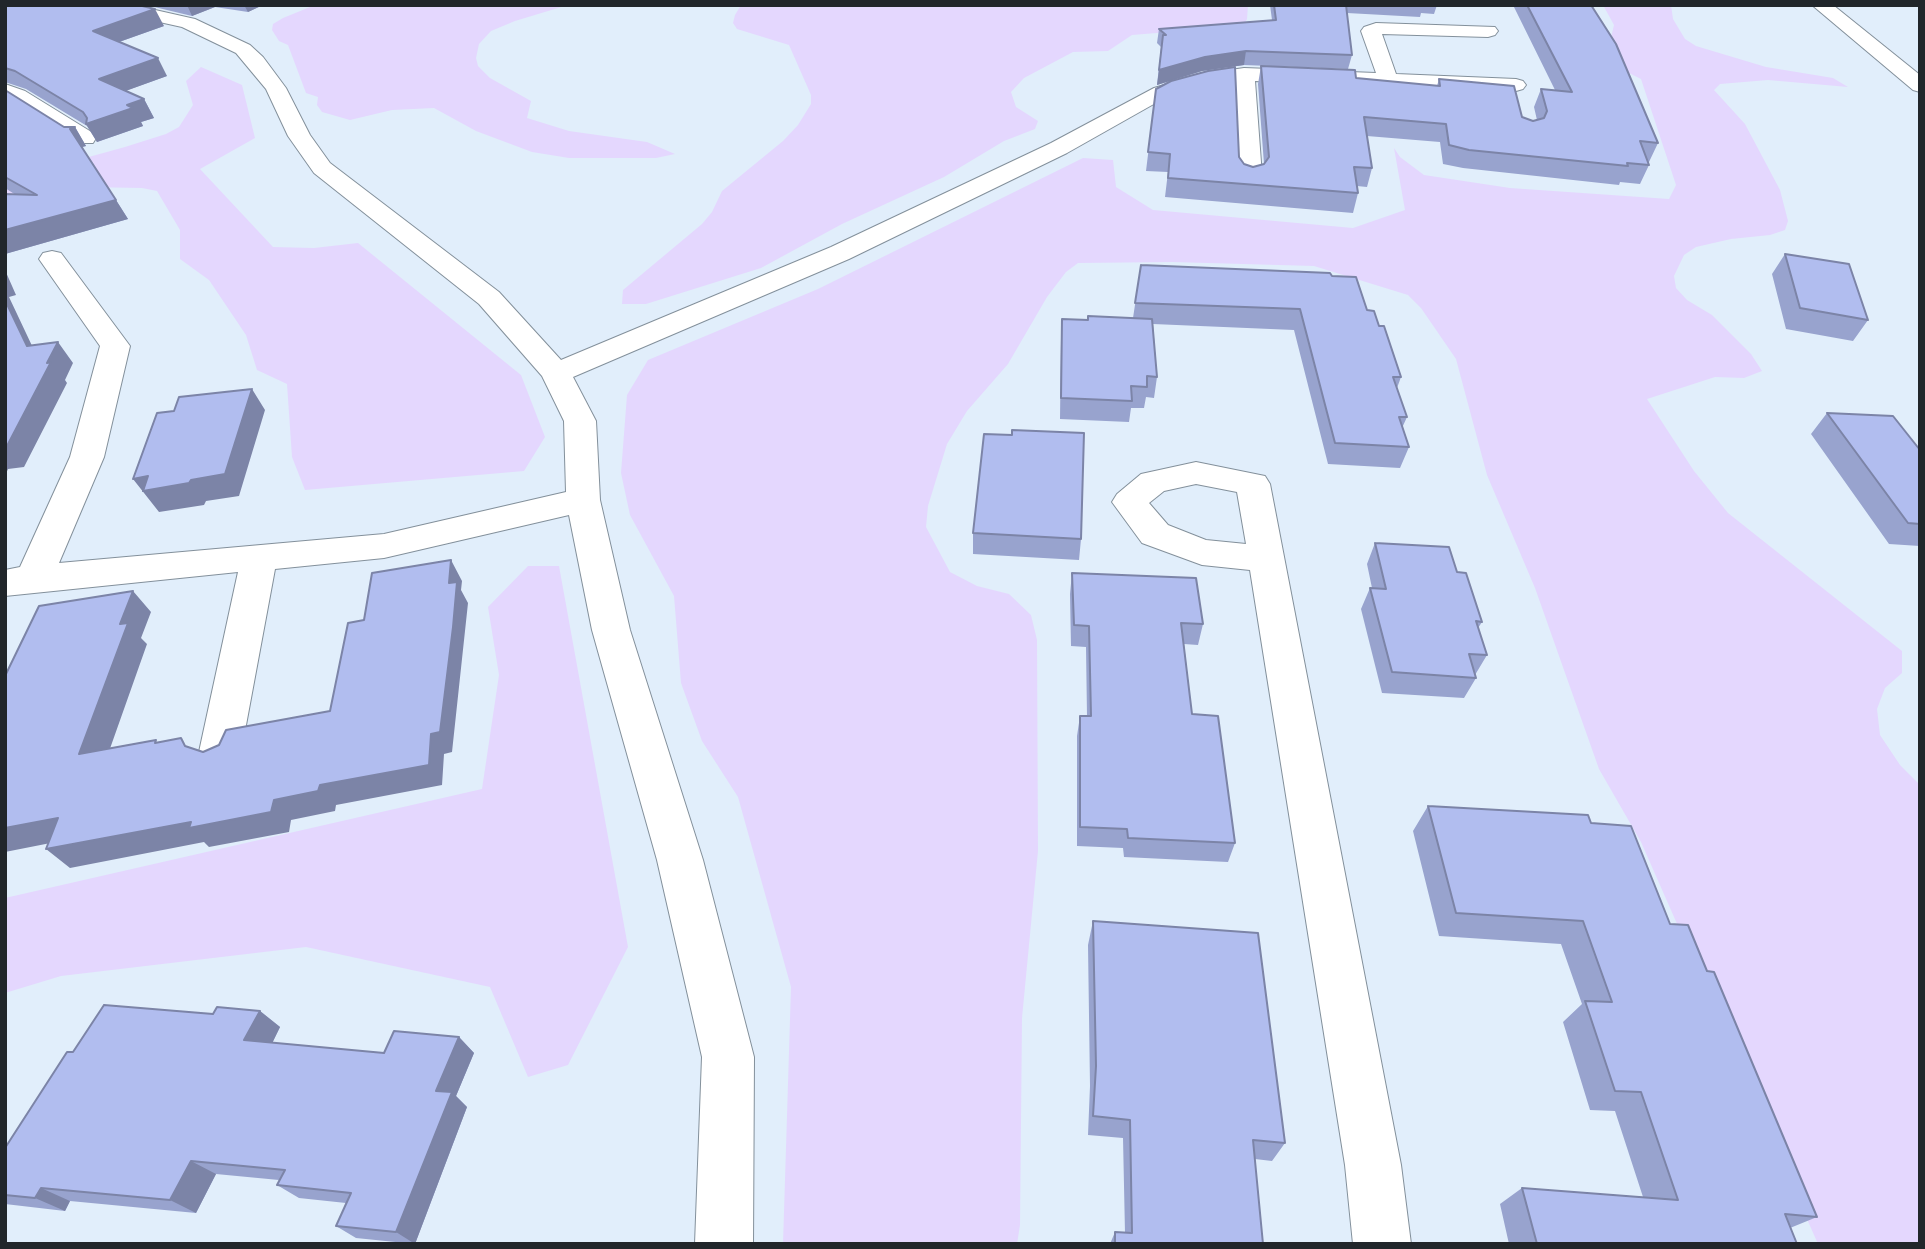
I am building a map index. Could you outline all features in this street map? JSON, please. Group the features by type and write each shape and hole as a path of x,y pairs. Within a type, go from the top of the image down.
{"street":[{"path":"107,5 188,23 250,55 276,88 299,136 322,168 489,298 556,373 580,421 583,500 611,630 680,860 728,1057 724,1244"},
{"path":"1821,5 1920,86"},
{"path":"556,373 694,317 890,230 1059,148 1161,92 1203,80 1244,74 1388,79 1510,77 1479,9"},
{"path":"1388,79 1372,41 1371,31 1383,27 1488,31"},
{"path":"1244,74 1250,176"},
{"path":"5,90 18,95 85,138"},
{"path":"20,581 87,457 115,346 52,259"},
{"path":"20,581 384,546 583,500"},
{"path":"220,752 259,557"},
{"path":"1266,559 1373,1164 1382,1244"}],"shaded area":[{"path":"315,5 568,5 491,31 479,44 476,58 478,66 490,78 531,101 527,118 569,131 647,142 675,154 656,158 569,158 532,152 476,131 434,108 392,110 350,120 322,112 317,105 318,97 306,93 288,45 279,41 272,30 273,24 283,18"},
{"path":"741,5 1248,5 1247,19 1243,26 1132,35 1108,51 1073,52 1024,78 1011,92 1016,107 1038,121 1035,129 1004,141 944,177 842,224 761,268 646,304 622,304 623,290 702,224 712,212 722,191 783,141 798,125 811,104 811,95 789,45 737,29 733,23"},
{"path":"1603,5 1671,5 1673,19 1685,39 1696,46 1766,67 1833,78 1848,87 1768,80 1720,84 1714,90 1745,124 1780,190 1788,221 1785,230 1770,235 1731,239 1696,247 1684,255 1674,276 1676,288 1687,300 1712,315 1751,354 1762,371 1744,378 1715,377 1647,399 1694,471 1728,513 1902,651 1902,673 1885,688 1877,709 1880,735 1900,765 1920,785 1920,1244 1818,1244 1641,842 1599,769 1535,588 1487,475 1456,359 1421,308 1408,295 1314,266 1172,262 1078,263 1066,272 1047,297 1008,364 967,411 947,444 928,506 926,527 950,572 977,586 1009,594 1031,615 1037,640 1038,851 1022,1018 1020,1225 1017,1244 783,1244 791,987 738,797 702,741 681,683 674,596 630,515 621,473 627,395 648,360 818,289 1083,158 1113,160 1116,187 1153,210 1353,228 1405,210 1394,148 1400,157 1424,175 1510,188 1669,199 1676,185 1641,79 1615,66 1609,46 1614,25"},
{"path":"201,67 242,85 255,138 200,169 273,247 314,248 358,243 521,375 545,437 524,471 305,490 292,457 287,384 257,370 246,335 209,280 180,259 180,230 157,191 142,188 85,187 5,198 5,168 27,174 125,147 179,127 193,105 186,81"},
{"path":"528,566 559,566 628,947 568,1065 528,1077 490,987 306,947 61,976 5,993 5,898 482,789 499,675 488,607"}],"building":[{"path":"5,5 138,5 155,9 93,31 158,58 99,79 144,99 127,105 133,108 86,124 87,118 83,112 15,71 5,68"},
{"path":"1274,5 1346,5 1352,55 1246,51 1205,57 1159,70 1163,35 1166,35 1159,29 1276,20"},
{"path":"1527,5 1591,5 1616,44 1658,143 1640,141 1649,165 1627,163 1628,166 1469,150 1449,145 1446,124 1364,117 1372,168 1354,167 1358,193 1168,178 1170,154 1148,152 1156,89 1171,81 1235,67 1239,157 1244,164 1253,167 1264,164 1269,157 1261,66 1355,70 1356,78 1440,86 1439,79 1514,86 1522,117 1533,121 1544,118 1547,111 1541,89 1572,92"},
{"path":"5,90 64,127 75,127 70,129 116,200 5,230 5,194 37,195 5,177"},
{"path":"1785,254 1849,264 1868,320 1800,308"},
{"path":"1141,265 1330,273 1332,276 1356,277 1367,310 1374,311 1379,326 1384,326 1401,377 1393,377 1407,417 1399,417 1409,447 1335,443 1300,309 1135,303"},
{"path":"5,300 27,346 58,342 47,363 51,362 7,446 5,446"},
{"path":"1088,316 1152,319 1157,377 1147,376 1147,387 1131,386 1132,401 1061,398 1062,319 1088,320"},
{"path":"252,389 225,474 143,491 148,476 133,479 157,413 174,411 179,397"},
{"path":"1827,413 1893,416 1920,450 1920,524 1908,523"},
{"path":"1012,430 1084,433 1081,539 973,533 984,434 1012,435"},
{"path":"1375,543 1449,547 1457,572 1466,573 1482,622 1476,621 1487,655 1469,654 1476,678 1392,672 1370,588 1386,589"},
{"path":"451,560 449,583 457,582 453,627 440,732 431,734 429,765 320,785 318,791 274,800 271,812 189,828 191,822 46,849 58,818 5,828 5,676 39,606 133,591 120,624 128,623 79,754 181,738 185,746 203,752 219,745 226,730 330,711 348,623 364,620 372,573"},
{"path":"1072,573 1196,578 1203,624 1181,623 1192,714 1218,716 1235,843 1128,838 1127,829 1080,827 1080,716 1091,716 1089,626 1074,625"},
{"path":"1428,806 1588,815 1591,823 1631,826 1670,924 1688,925 1707,971 1714,972 1817,1217 1785,1214 1797,1244 1537,1244 1522,1188 1678,1200 1641,1092 1615,1091 1585,1001 1612,1002 1583,921 1456,913"},
{"path":"1093,921 1258,933 1285,1143 1253,1140 1263,1244 1115,1244 1115,1232 1132,1233 1130,1120 1093,1116 1096,1066"},
{"path":"104,1005 213,1014 217,1007 260,1011 244,1040 384,1053 394,1031 459,1037 436,1091 452,1092 396,1232 336,1226 351,1193 277,1185 285,1170 191,1161 170,1200 41,1188 35,1198 5,1195 5,1148 67,1052 73,1052"}]}
